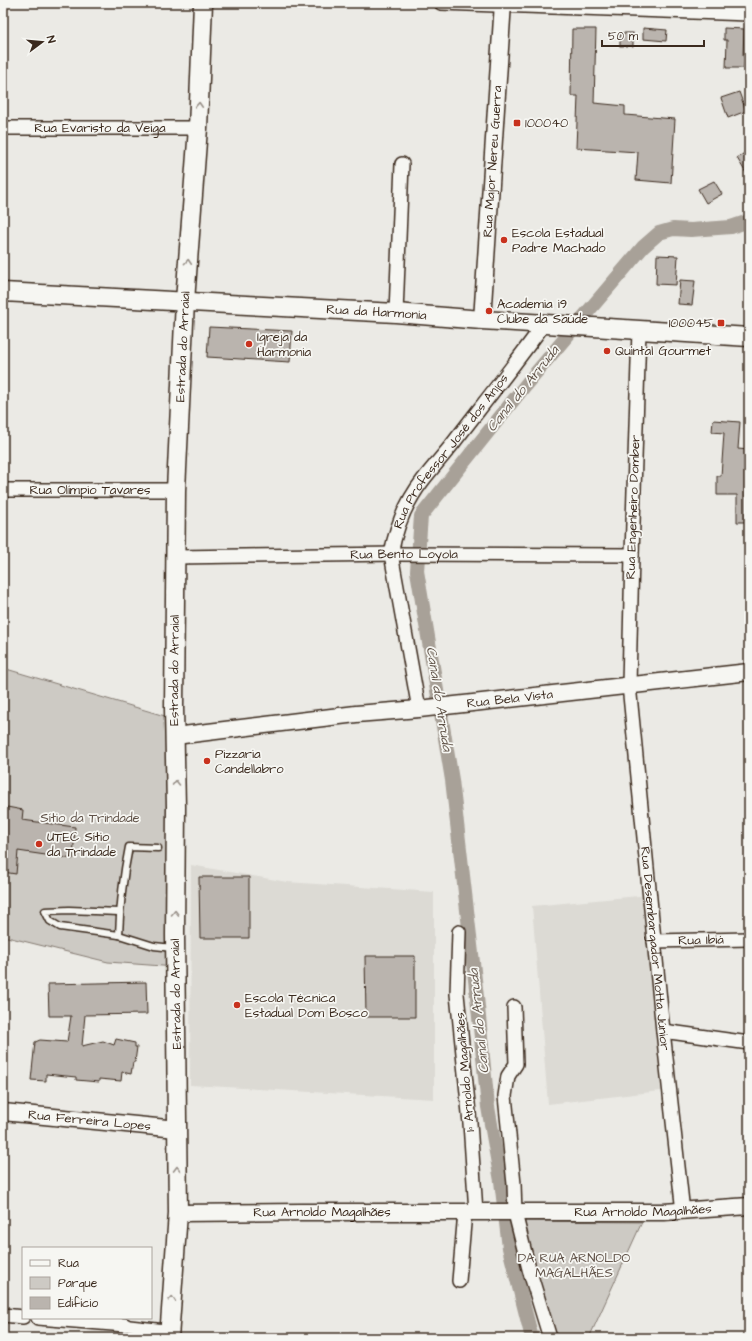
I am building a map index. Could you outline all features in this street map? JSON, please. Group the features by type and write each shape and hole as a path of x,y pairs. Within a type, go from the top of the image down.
{"main road":[{"name":"Estrada do Arraial","path":"169,1334 178,1213 175,948 176,490 185,301 198,128 203,3"},
{"name":"Rua da Harmonia","path":"3,292 185,301 749,337"}],"street":[{"path":"441,3 651,6 749,14"},
{"name":"Rua Major Nereu Guerra","path":"482,320 503,4"},
{"name":"Rua Evaristo da Veiga","path":"3,128 198,128"},
{"path":"396,314 402,164"},
{"name":"Rua Professor José dos Anjos","path":"424,708 394,554 394,538 404,510 422,480 452,444 544,324"},
{"name":"Rua Engenheiro Domber","path":"629,685 639,330"},
{"name":"Rua Olímpio Tavares","path":"3,490 176,490"},
{"name":"Rua Bento Loyola","path":"176,557 394,554 632,555"},
{"name":"Rua Bela Vista","path":"175,736 356,714 424,708 749,672"},
{"name":"Rua Desembargador Motta Júnior","path":"629,685 663,1031 683,1212"},
{"name":"1ª Arnoldo Magalhães","path":"459,932 457,994 470,1123 471,1212"},
{"name":"Rua Ibiá","path":"654,941 749,939"},
{"path":"514,1007 516,1064 508,1076 505,1096 507,1212 529,1269 550,1338"},
{"path":"663,1031 749,1043"},
{"name":"Rua Ferreira Lopes","path":"3,1112 177,1129"},
{"name":"Rua Arnoldo Magalhães","path":"178,1213 683,1212 749,1206"},
{"path":"459,1281 471,1212"},
{"path":"3,1315 22,1317"},
{"path":"50,1319 125,1325 169,1334"}],"lane":[{"path":"119,935 119,912 129,847 158,848"},
{"path":"119,912 69,910 45,911 50,921 60,927 119,935 154,946 175,948"}],"shaded area":[{"path":"191,865 287,882 434,892 434,1099 190,1085"},
{"path":"649,895 669,1090 548,1104 532,906"}],"green space":[{"name":"Sítio da Trindade","path":"3,668 175,719 176,967 108,962 3,936"},
{"name":"DA RUA ARNOLDO MAGALHÃES","path":"520,1221 642,1222 589,1338 551,1338"}],"building":[{"path":"643,28 667,30 666,41 643,39"},
{"path":"724,28 744,29 744,68 726,68 727,40 724,40"},
{"path":"572,29 596,29 594,103 625,106 625,115 675,119 671,183 636,180 638,152 576,148 578,96 571,96"},
{"path":"620,33 633,33 633,46 620,46"},
{"path":"739,92 746,111 728,118 721,98"},
{"path":"749,150 749,178 737,158"},
{"path":"714,181 722,194 706,203 698,189"},
{"path":"657,255 678,256 676,285 656,284"},
{"path":"680,280 695,281 692,305 678,304"},
{"name":"Igreja da Harmonia","path":"209,327 292,331 290,362 207,357"},
{"path":"713,420 740,422 738,449 749,450 749,522 737,522 737,495 717,495 717,476 721,476 724,433 712,432"},
{"name":"UTEC Sítio da Trindade","path":"7,807 23,810 22,820 75,827 73,859 18,851 16,874 3,872 3,836"},
{"path":"199,877 249,877 249,938 200,938"},
{"path":"365,956 415,956 415,1017 366,1017"},
{"path":"146,982 147,1014 85,1015 82,1046 103,1041 114,1045 116,1039 135,1043 135,1047 137,1047 135,1062 133,1062 131,1074 122,1072 121,1081 99,1079 99,1082 76,1080 76,1077 46,1074 46,1081 31,1080 35,1042 40,1040 67,1042 71,1016 49,1016 48,984"}],"waterway":[{"name":"Canal do Arruda","path":"532,1338 509,1248 501,1181 488,1107 452,780 417,571 421,516 528,382 643,247 659,233 673,229 691,230 731,227 749,221"}],"place":[{"name":"100040","path":"517,123"},
{"name":"Escola Estadual Padre Machado","path":"504,240"},
{"name":"Academia i9 Clube da Saúde","path":"489,311"},
{"name":"100045","path":"721,323"},
{"name":"Igreja da Harmonia","path":"249,344"},
{"name":"Quintal Gourmet","path":"607,351"},
{"name":"Pizzaria Candellabro","path":"207,761"},
{"name":"UTEC Sítio da Trindade","path":"39,844"},
{"name":"Escola Técnica Estadual Dom Bosco","path":"237,1005"}]}
